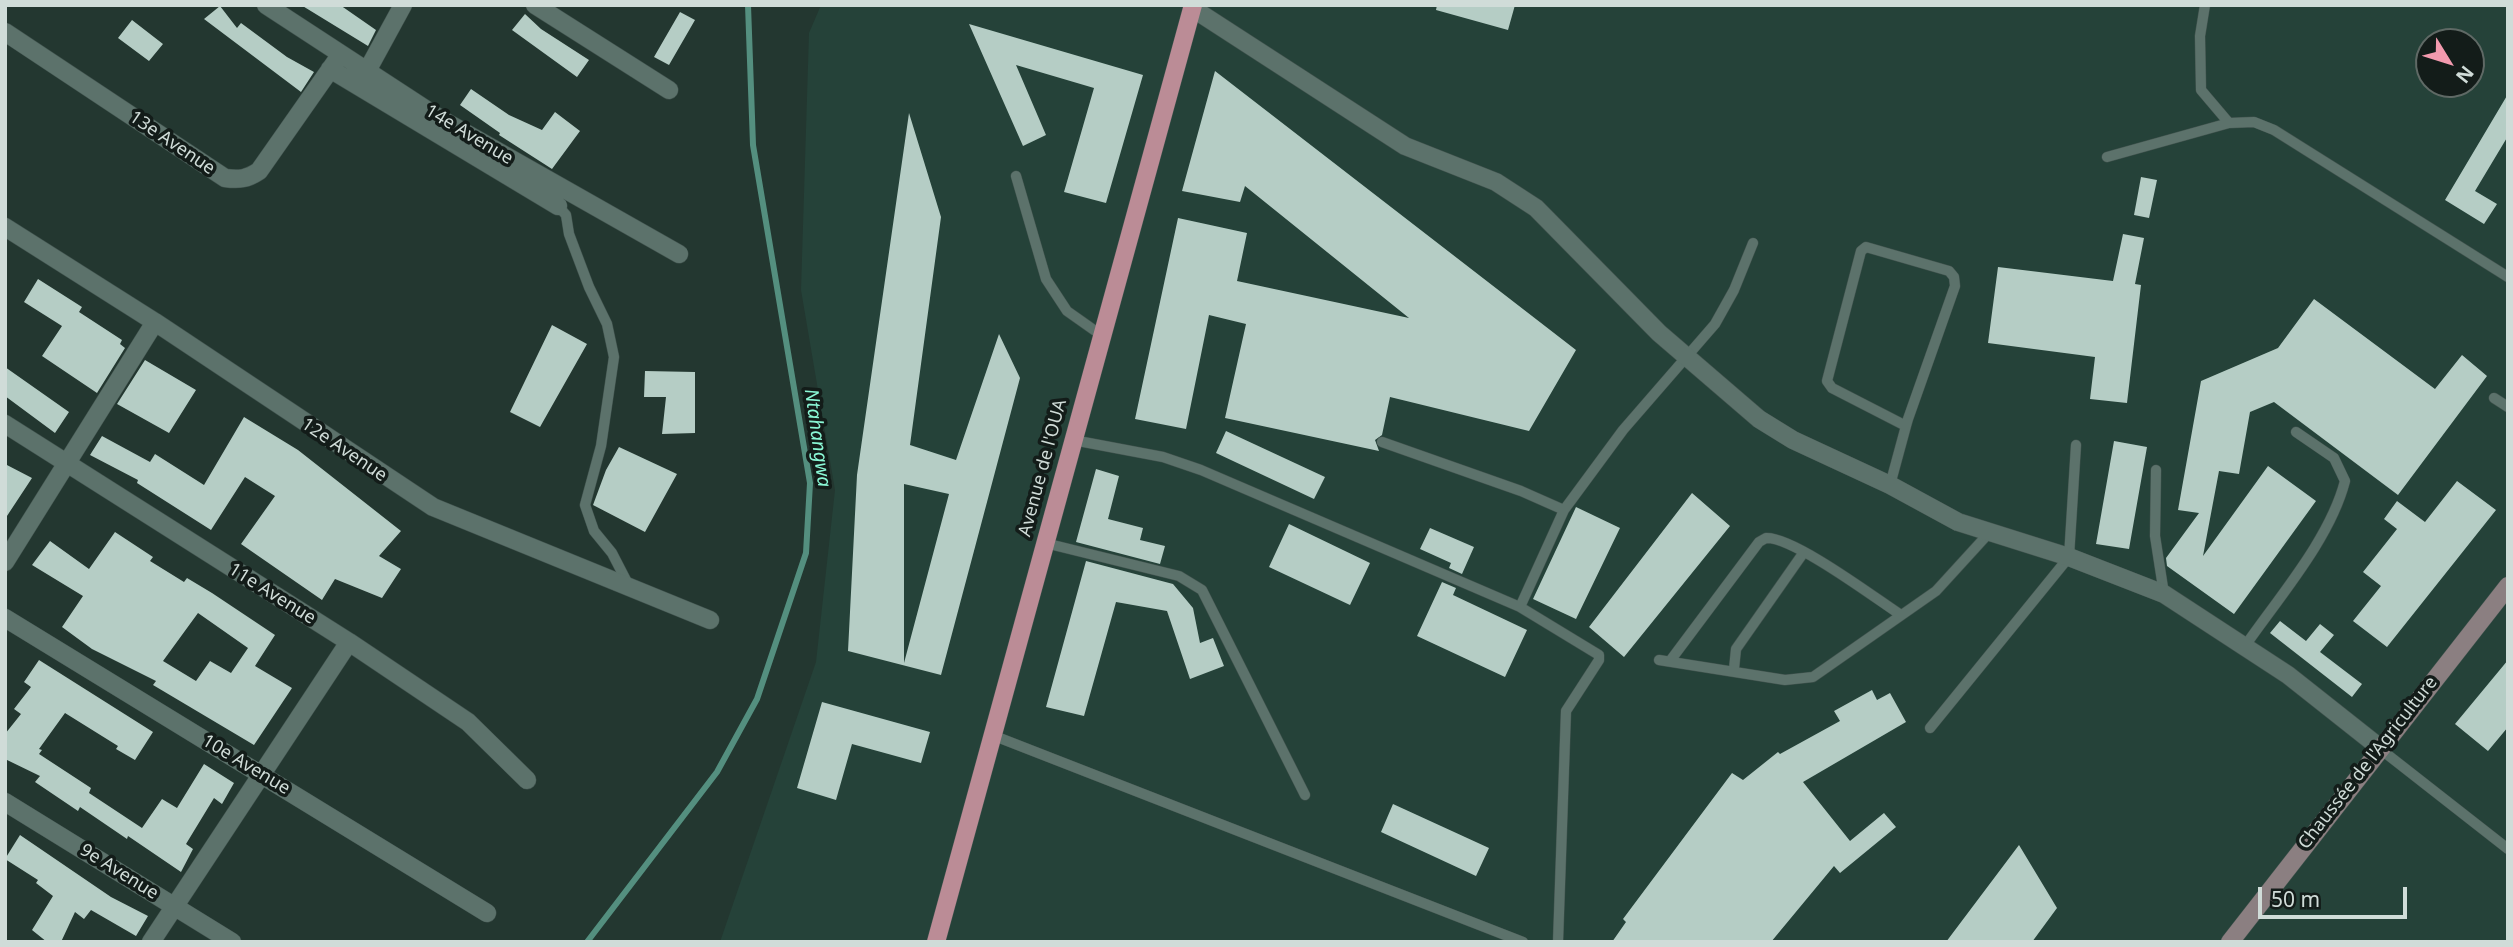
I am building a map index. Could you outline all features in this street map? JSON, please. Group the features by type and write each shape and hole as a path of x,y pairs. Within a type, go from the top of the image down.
{"main road":[{"name":"Avenue de l'OUA","path":"936,942 1193,7"}],"street":[{"name":"14e Avenue","path":"266,5 450,124 679,254"},
{"path":"367,71 403,5"},
{"path":"535,5 668,90"},
{"path":"1193,7 1405,145 1496,182 1536,208 1686,356 1759,419 1793,440 1890,485 1958,522 2069,557 2164,594 2288,675 2379,747"},
{"name":"13e Avenue","path":"5,32 225,178 236,179 250,177 259,171 341,54"},
{"path":"330,69 558,206"},
{"name":"12e Avenue","path":"5,227 155,322 433,508 710,620"},
{"path":"5,562 155,322"},
{"name":"11e Avenue","path":"5,424 349,642 478,730 527,780"},
{"name":"Chaussée de l'Agriculture","path":"2230,942 2379,747 2508,586"},
{"name":"10e Avenue","path":"5,618 487,913"},
{"path":"151,942 264,776 349,642"},
{"name":"9e Avenue","path":"5,802 232,942"}],"lane":[{"path":"2205,5 2200,36 2200,90 2229,123"},
{"path":"2107,158 2229,123 2254,122 2274,130 2508,277"},
{"path":"1016,176 1046,279 1067,311 1101,335"},
{"path":"558,206 566,215 569,234 607,324 614,357 601,446 585,505 594,531 612,553 630,588"},
{"path":"1520,607 1564,510 1614,441 1715,324 1734,290 1753,243"},
{"path":"1890,485 1906,426 1955,286 1954,277 1949,271 1866,247 1861,251 1827,381 1832,388 1906,426"},
{"path":"2494,398 2508,407"},
{"path":"2245,646 2340,503 2345,481 2334,458 2296,432"},
{"path":"1073,440 1163,457 1201,470 1520,607 1599,654 1599,660 1566,711 1558,942"},
{"path":"1382,442 1521,491 1564,510"},
{"path":"1930,728 2069,557 2076,445"},
{"path":"2156,470 2155,536 2164,594"},
{"path":"1901,615 1804,552 1773,537 1759,542 1664,660 1734,669 1785,680 1813,677 1936,591 1989,533"},
{"path":"1045,543 1180,576 1202,590 1305,795"},
{"path":"1734,669 1736,649 1804,552"},
{"path":"992,735 1523,942"},
{"path":"2379,747 2508,849"}],"shaded area":[{"path":"821,5 2508,5 2508,942 720,942 816,662 835,490 801,290 809,33"}],"building":[{"path":"301,5 340,5 376,30 368,46"},
{"path":"1437,5 1515,5 1508,30 1436,10"},
{"path":"220,6 237,28 241,23 287,57 314,72 301,92 204,19"},
{"path":"680,12 695,20 669,65 654,57"},
{"path":"525,14 541,29 589,60 577,77 512,30"},
{"path":"132,20 163,44 149,61 118,38"},
{"path":"969,24 1143,75 1106,203 1064,192 1094,88 1016,65 1046,135 1023,146"},
{"path":"1215,71 1576,350 1529,431 1390,397 1382,435 1375,440 1379,451 1225,418 1246,324 1209,315 1186,429 1135,419 1178,218 1247,233 1237,281 1409,318 1245,186 1240,202 1182,191"},
{"path":"471,89 509,115 542,130 555,112 580,131 552,169 499,135 500,133 460,105"},
{"path":"2508,94 2508,136 2475,191 2497,204 2484,224 2445,200"},
{"path":"909,113 941,217 910,445 956,460 999,334 1020,378 941,675 848,651 857,475","holes":["904,484 949,494 904,663"]},
{"path":"2141,177 2157,180 2149,218 2134,215"},
{"path":"2123,234 2144,238 2135,284 2141,285 2127,403 2090,399 2095,357 1988,343 1998,267 2113,281"},
{"path":"38,279 82,307 79,312 122,340 120,344 125,348 97,393 42,356 62,326 24,302"},
{"path":"2314,299 2435,389 2462,355 2487,376 2398,495 2274,402 2250,412 2239,474 2219,471 2203,556 2268,466 2316,501 2234,614 2167,566 2166,558 2199,513 2178,510 2201,381 2278,348"},
{"path":"552,325 587,344 540,427 510,412"},
{"path":"145,360 196,390 169,433 117,404"},
{"path":"5,367 69,412 55,433 5,396"},
{"path":"645,371 695,372 695,433 662,434 666,397 644,397"},
{"path":"244,417 298,450 401,531 379,556 401,569 382,598 335,579 322,600 241,544 275,496 245,477 211,530 137,483 138,480 90,455 102,436 150,462 155,454 204,485"},
{"path":"1226,431 1325,477 1314,499 1216,453"},
{"path":"2114,441 2147,447 2129,549 2096,544"},
{"path":"619,447 677,474 645,532 593,505 606,470"},
{"path":"5,464 32,478 5,519"},
{"path":"1096,469 1119,476 1108,519 1143,528 1140,540 1165,546 1160,564 1076,542"},
{"path":"2457,481 2496,510 2387,647 2353,621 2381,586 2363,572 2397,529 2384,519 2397,501 2425,522"},
{"path":"1692,493 1730,526 1624,657 1589,627"},
{"path":"1576,507 1620,528 1576,619 1533,599"},
{"path":"1289,524 1370,563 1350,605 1269,567"},
{"path":"1430,528 1474,547 1462,574 1449,568 1451,563 1420,549"},
{"path":"115,532 153,557 150,561 184,582 187,578 275,635 255,666 292,688 254,745 153,685 156,681 92,649 62,627 83,596 32,565 50,541 89,569","holes":["198,613 248,648 231,673 210,661 196,681 163,661"]},
{"path":"1086,561 1173,584 1193,608 1200,643 1213,638 1224,666 1190,679 1167,611 1116,602 1084,716 1046,707"},
{"path":"1442,582 1456,588 1453,595 1527,630 1505,677 1417,636"},
{"path":"2280,621 2306,641 2320,624 2334,635 2320,652 2362,684 2352,697 2270,633"},
{"path":"39,660 153,732 135,760 116,749 118,746 65,713 39,749 42,750 39,754 91,788 89,793 142,828 162,799 177,808 204,764 234,783 222,804 214,798 186,844 193,849 181,872 128,836 127,839 80,807 78,811 35,782 40,776 5,759 5,734 21,714 14,709 31,687 24,682"},
{"path":"2508,660 2508,727 2488,751 2455,724"},
{"path":"1872,690 1877,700 1890,693 1906,722 1803,782 1850,841 1884,813 1896,827 1840,873 1834,866 1771,942 1612,942 1626,922 1623,919 1732,773 1743,780 1778,752 1780,754 1840,721 1834,711"},
{"path":"822,702 930,732 921,763 852,744 836,800 797,788"},
{"path":"1393,804 1489,848 1476,876 1381,832"},
{"path":"20,835 111,897 148,916 136,936 91,910 84,919 75,912 61,942 47,942 32,930 53,896 36,883 38,880 5,859"},
{"path":"2019,845 2057,908 2032,942 1946,942"}],"waterway":[{"name":"Ntahangwa","path":"587,942 717,772 757,699 806,553 810,483 753,145 748,5"}]}
